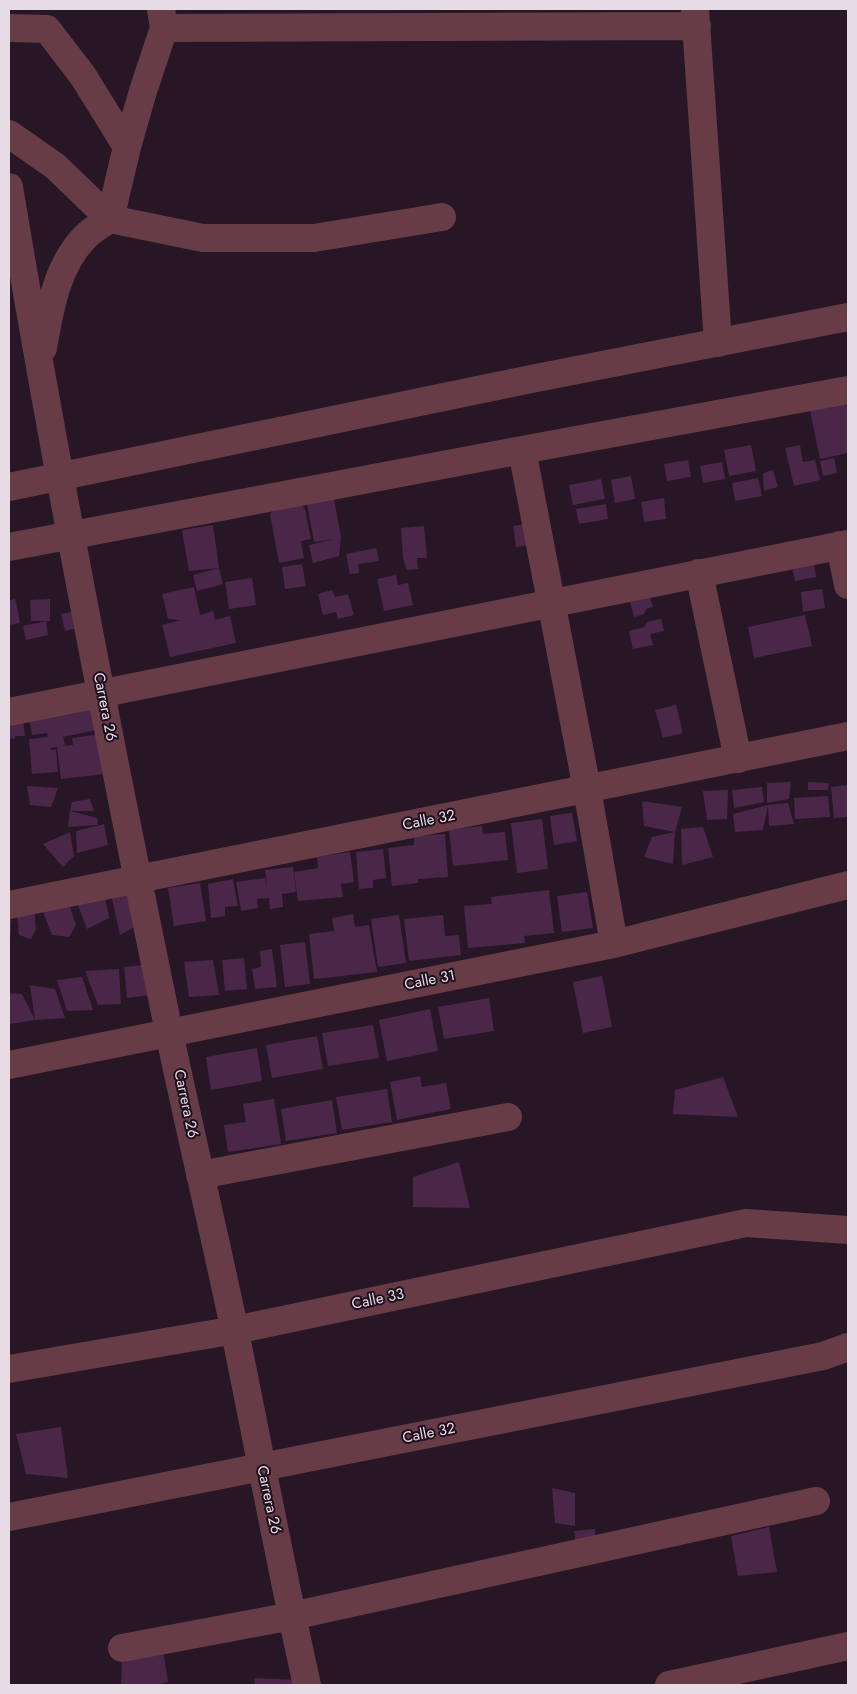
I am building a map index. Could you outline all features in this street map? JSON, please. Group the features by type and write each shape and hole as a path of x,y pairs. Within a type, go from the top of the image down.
{"street":[{"path":"39,370 50,305 64,268 86,237 110,219 127,147 162,18 696,18 718,343"},
{"path":"9,28 47,29 83,76 127,147"},
{"path":"9,134 56,166 110,219 203,238 314,238 442,217"},
{"name":"Carrera 26","path":"9,188 39,370 101,693 170,1034 235,1330 261,1468 307,1685"},
{"path":"9,487 60,485 531,378 848,317"},
{"path":"9,548 69,528 522,450 848,390"},
{"path":"522,450 614,944"},
{"path":"9,712 844,544 848,585"},
{"path":"700,573 738,759"},
{"name":"Calle 32","path":"9,905 848,736"},
{"name":"Calle 31","path":"9,1065 614,944 848,886"},
{"path":"200,1175 508,1116"},
{"name":"Calle 33","path":"9,1369 235,1330 746,1223 848,1230"},
{"name":"Calle 32","path":"9,1517 813,1358 848,1347"},
{"path":"122,1648 292,1616 816,1501"},
{"path":"669,1685 848,1646"}],"building":[{"path":"848,393 848,453 820,459 808,401"},
{"path":"751,445 756,471 729,476 724,450"},
{"path":"800,445 803,462 815,460 820,480 794,486 785,448"},
{"path":"834,458 837,473 823,476 820,461"},
{"path":"688,460 691,477 667,481 664,464"},
{"path":"722,462 725,479 703,483 700,466"},
{"path":"773,470 778,487 764,491 763,473"},
{"path":"631,476 635,499 615,503 611,480"},
{"path":"758,478 762,496 735,501 732,483"},
{"path":"601,479 605,499 573,505 569,485"},
{"path":"293,494 305,509 311,539 301,541 304,558 279,563 270,514"},
{"path":"664,498 666,519 644,522 641,502"},
{"path":"334,499 341,537 339,556 313,563 309,545 335,539 314,542 307,504"},
{"path":"606,504 608,519 579,524 576,509"},
{"path":"531,523 534,544 516,547 513,526"},
{"path":"213,525 219,568 189,571 182,530"},
{"path":"424,526 427,558 417,558 418,569 407,570 403,559 401,528"},
{"path":"376,548 379,561 358,564 359,573 350,574 346,554"},
{"path":"812,553 816,577 795,581 790,556"},
{"path":"302,564 306,586 285,589 282,567"},
{"path":"219,568 223,584 197,591 193,575"},
{"path":"396,575 398,585 408,583 413,605 384,611 377,579"},
{"path":"252,578 256,605 229,609 225,582"},
{"path":"194,587 200,615 213,611 215,620 230,616 236,643 170,657 162,625 181,620 168,619 162,594"},
{"path":"822,589 825,608 803,612 801,592"},
{"path":"332,590 335,597 348,594 354,615 338,619 336,612 323,615 318,594"},
{"path":"649,594 653,607 646,609 644,614 634,617 629,598"},
{"path":"15,598 20,623 9,625 9,601"},
{"path":"50,599 50,621 31,621 30,600"},
{"path":"80,610 83,627 65,631 61,614"},
{"path":"805,615 812,646 754,658 748,627"},
{"path":"661,619 664,631 650,634 653,645 633,649 629,631 644,627 647,622"},
{"path":"46,621 48,635 26,640 23,626"},
{"path":"99,695 106,728 63,737 65,745 59,746 73,745 72,738 109,733 113,773 61,779 57,747 51,748 51,750 56,750 58,772 32,774 29,739 48,737 47,733 32,735 29,718"},
{"path":"676,705 683,733 663,738 655,710"},
{"path":"23,720 25,736 15,736 15,739 9,738 9,721"},
{"path":"791,782 789,799 767,803 767,783"},
{"path":"808,782 829,783 828,790 808,790"},
{"path":"848,785 848,817 834,818 831,787"},
{"path":"27,786 58,788 51,807 30,805"},
{"path":"762,787 764,802 734,808 732,790"},
{"path":"728,790 727,819 707,820 703,791"},
{"path":"828,796 830,817 795,819 794,798"},
{"path":"90,799 94,811 70,811 72,802"},
{"path":"642,801 682,807 675,832 644,826"},
{"path":"788,803 794,824 769,826 768,805"},
{"path":"768,805 763,830 735,832 733,814"},
{"path":"70,811 97,818 98,825 68,827"},
{"path":"572,813 577,841 554,845 550,816"},
{"path":"542,819 548,869 517,873 511,823"},
{"path":"104,824 108,845 77,853 76,831"},
{"path":"482,826 483,834 505,832 508,860 453,866 449,830"},
{"path":"703,827 713,857 682,865 681,829"},
{"path":"70,832 74,856 63,867 43,844"},
{"path":"675,832 673,864 644,857 652,837"},
{"path":"445,834 448,877 418,879 418,883 392,886 388,848 414,845 414,836"},
{"path":"383,849 386,878 373,880 373,888 359,889 356,852"},
{"path":"350,852 354,882 341,884 343,897 298,901 294,872 318,868 317,857"},
{"path":"293,867 296,892 282,894 283,907 270,909 269,898 257,899 258,908 241,911 236,882 265,878 267,887 265,870"},
{"path":"233,879 238,906 225,907 225,916 211,918 208,884"},
{"path":"200,883 206,921 174,926 168,888"},
{"path":"137,887 138,925 120,935 110,890"},
{"path":"549,890 554,933 524,936 525,943 468,948 464,906 492,904 491,897"},
{"path":"587,892 593,928 562,932 557,896"},
{"path":"75,897 105,897 109,918 87,929"},
{"path":"40,904 69,904 76,925 69,937 52,935"},
{"path":"16,906 34,907 36,929 31,939 19,935"},
{"path":"9,912 12,912 10,938 9,938"},
{"path":"353,914 355,927 369,925 377,972 314,979 309,934 334,931 332,918"},
{"path":"399,915 406,963 378,967 371,919"},
{"path":"443,915 445,936 459,935 461,955 409,961 404,919"},
{"path":"305,942 310,984 285,987 280,945"},
{"path":"272,949 277,987 255,989 252,969 261,967 260,951"},
{"path":"244,958 247,989 225,991 222,960"},
{"path":"213,960 219,995 189,997 184,962"},
{"path":"154,964 159,994 127,998 124,967"},
{"path":"119,969 121,1004 98,1005 85,971"},
{"path":"602,976 612,1027 583,1033 573,982"},
{"path":"82,977 93,1010 67,1011 57,980"},
{"path":"30,985 55,989 65,1018 35,1020"},
{"path":"9,993 22,994 35,1020 10,1024"},
{"path":"489,998 494,1031 444,1039 438,1007"},
{"path":"430,1009 438,1051 387,1061 379,1020"},
{"path":"373,1025 379,1058 328,1066 322,1033"},
{"path":"317,1036 323,1069 272,1078 266,1045"},
{"path":"257,1048 262,1081 211,1090 206,1057"},
{"path":"420,1076 422,1087 446,1083 451,1109 397,1120 390,1082"},
{"path":"723,1077 738,1117 673,1114 675,1090"},
{"path":"387,1089 392,1122 342,1130 336,1097"},
{"path":"274,1099 281,1144 228,1152 224,1125 246,1122 243,1104"},
{"path":"332,1100 337,1133 286,1141 281,1109"},
{"path":"459,1162 470,1208 413,1207 413,1177"},
{"path":"61,1427 68,1478 26,1474 16,1434"},
{"path":"552,1488 575,1493 575,1526 555,1523"},
{"path":"769,1527 777,1572 738,1576 731,1536"},
{"path":"595,1529 595,1546 576,1545 574,1531"},
{"path":"163,1650 168,1682 156,1685 121,1685 122,1662"},
{"path":"254,1678 298,1680 298,1685 255,1685"}]}
